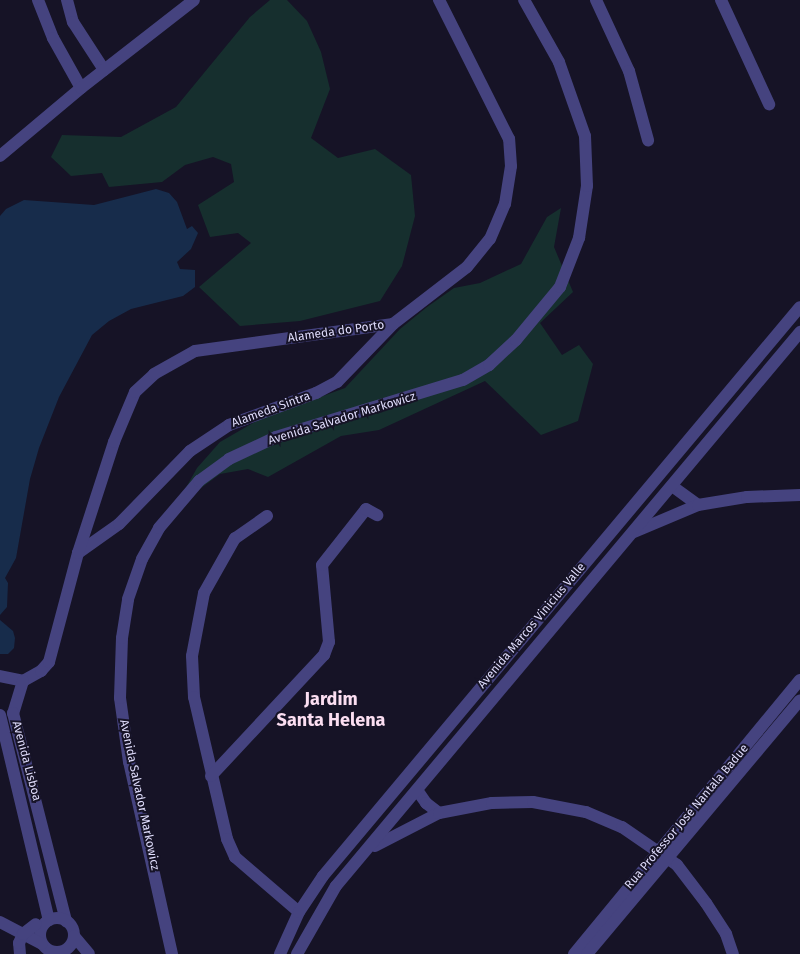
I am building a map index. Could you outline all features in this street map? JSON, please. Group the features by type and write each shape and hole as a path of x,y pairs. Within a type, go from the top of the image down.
{"street":[{"path":"38,0 54,38 81,88"},
{"path":"68,0 74,22 104,70"},
{"path":"0,156 81,88 194,0"},
{"name":"Alameda do Porto","path":"23,681 41,671 49,662 78,553 114,442 135,392 154,374 195,351 393,324 467,267 490,239 505,204 511,166 509,139 496,109 438,0"},
{"name":"Avenida Salvador Markowicz","path":"172,954 129,762 120,698 122,638 128,599 142,559 158,528 199,481 229,459 276,437 463,380 489,365 516,340 560,286 579,238 587,186 585,136 559,62 524,0"},
{"path":"596,0 630,71 648,140"},
{"path":"721,0 769,104"},
{"name":"Avenida Marcos Vinicius Valle","path":"280,954 300,912 322,876 800,307"},
{"name":"Alameda Sintra","path":"78,553 119,524 190,451 229,425 316,393 337,382 393,324"},
{"name":"Avenida Marcos Vinicius Valle","path":"297,954 336,886 800,332"},
{"path":"672,486 698,505"},
{"path":"631,533 698,505 747,497 800,496"},
{"path":"211,776 324,656 329,642 322,566 366,509 377,515"},
{"path":"267,516 235,538 204,593 197,619 192,656 194,697 226,839 235,857 300,912"},
{"path":"0,676 23,681"},
{"name":"Rua Professor José Nantala Badue","path":"587,954 800,680"},
{"name":"Avenida Lisboa","path":"23,681 13,713 66,921"},
{"name":"Rua Professor José Nantala Badue","path":"574,954 800,700"},
{"name":"Avenida Lisboa","path":"0,715 24,814 43,923"},
{"path":"417,790 426,803 439,813"},
{"path":"368,850 439,813 492,803 533,802 586,812 622,827 663,854 706,903 726,934 733,954"},
{"name":"Avenida Lisboa","path":"24,814 39,812"},
{"path":"322,876 336,886"},
{"path":"5,925 66,921 74,936 89,954"},
{"path":"20,954 19,943 23,934 43,923"},
{"path":"42,944 39,934 43,923"},
{"path":"5,925 42,944 50,952 62,953 70,946 74,936"}],"green space":[{"path":"270,0 287,0 307,21 321,52 330,89 311,138 338,158 375,149 411,175 415,216 402,266 380,301 300,321 240,326 199,287 251,243 238,233 210,237 198,205 234,182 231,164 213,157 185,165 162,182 109,187 102,173 71,176 51,157 62,135 121,137 176,107 250,17"},
{"path":"561,208 554,247 573,292 540,323 562,355 579,345 593,364 578,421 541,435 485,381 379,430 341,436 268,477 248,469 220,474 175,507 197,468 220,442 260,419 345,388 400,329 427,307 454,288 480,283 521,264 547,217"}],"water":[{"path":"156,189 169,193 177,202 187,229 192,226 198,233 191,249 177,262 180,269 195,270 195,287 183,296 131,309 109,321 92,335 59,397 39,448 30,479 16,558 5,578 8,583 7,607 0,615 0,216 6,209 24,200 94,205"},
{"path":"0,620 13,631 15,638 14,648 8,654 0,654"}],"district":[{"name":"Jardim Santa Helena","path":"331,710"}]}
